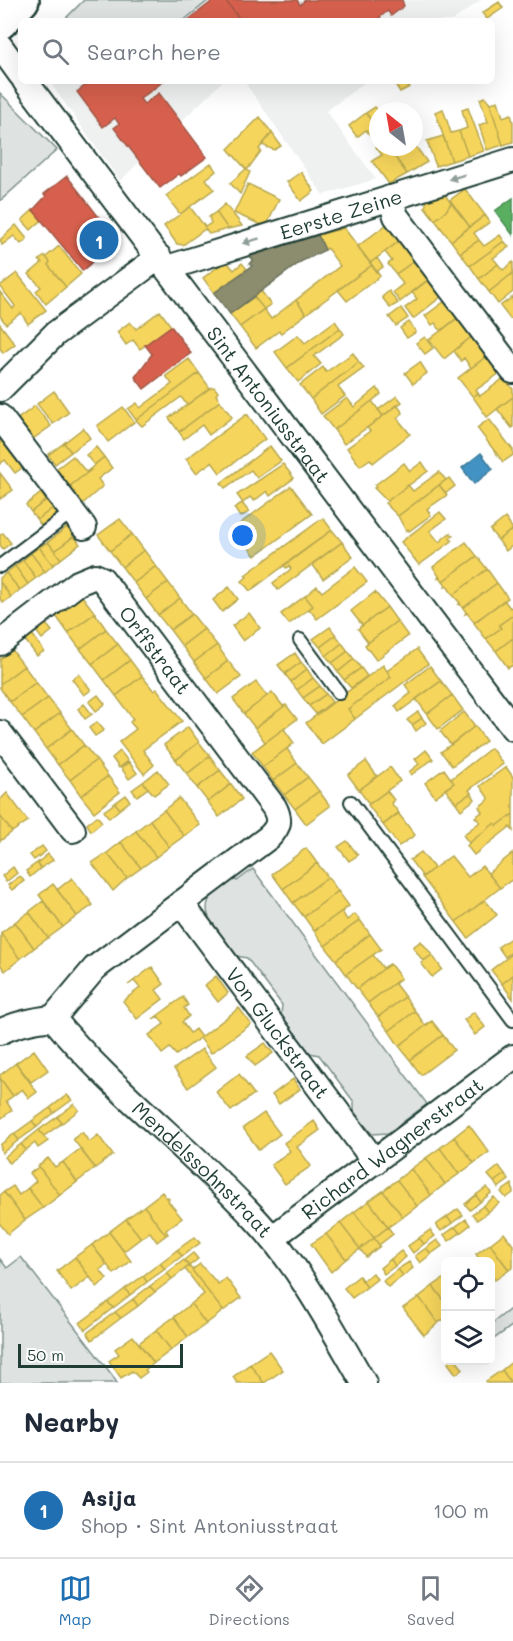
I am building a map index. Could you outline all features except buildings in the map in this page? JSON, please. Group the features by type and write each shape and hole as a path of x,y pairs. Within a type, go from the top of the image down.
{"main road":[{"path":"0,22 22,0"}],"street":[{"path":"0,46 18,71"},
{"name":"Sint Antoniusstraat","path":"27,84 513,728"},
{"name":"Eerste Zeine","path":"0,389 55,334 163,262 390,198 513,160"},
{"path":"390,198 396,216 513,371"},
{"path":"0,417 78,520"},
{"name":"Orffstraat","path":"0,643 78,583 95,576 102,579 274,807 279,823 269,837 181,903"},
{"path":"0,733 73,830"},
{"path":"0,1032 31,1020 53,1018 96,968 181,903"},
{"name":"Von Gluckstraat","path":"181,903 375,1161"},
{"name":"Mendelssohnstraat","path":"53,1018 83,1053 173,1138 272,1238 295,1269 364,1383"},
{"name":"Richard Wagnerstraat","path":"272,1238 513,1058"}],"lane":[{"path":"0,566 78,520"},
{"path":"300,640 339,693"},
{"path":"351,802 513,1020"}],"shaded area":[{"path":"84,0 209,0 187,18 66,18"},
{"path":"94,0 481,0 456,18 75,18"},
{"path":"51,84 220,84 120,181"},
{"path":"246,84 363,84 326,111 376,179 323,195"},
{"path":"0,93 57,150 0,201"},
{"path":"253,869 427,1104 388,1133 372,1134 354,1112 354,1102 319,1055 310,1053 281,1015 282,1005 247,958 236,956 209,919 208,903 212,896 234,879 237,881"},
{"path":"21,1257 117,1383 0,1383 0,1259 7,1268"},
{"path":"513,1307 513,1325 495,1338 495,1321"}],"place":[{"name":"Asija","path":"99,240"}]}
